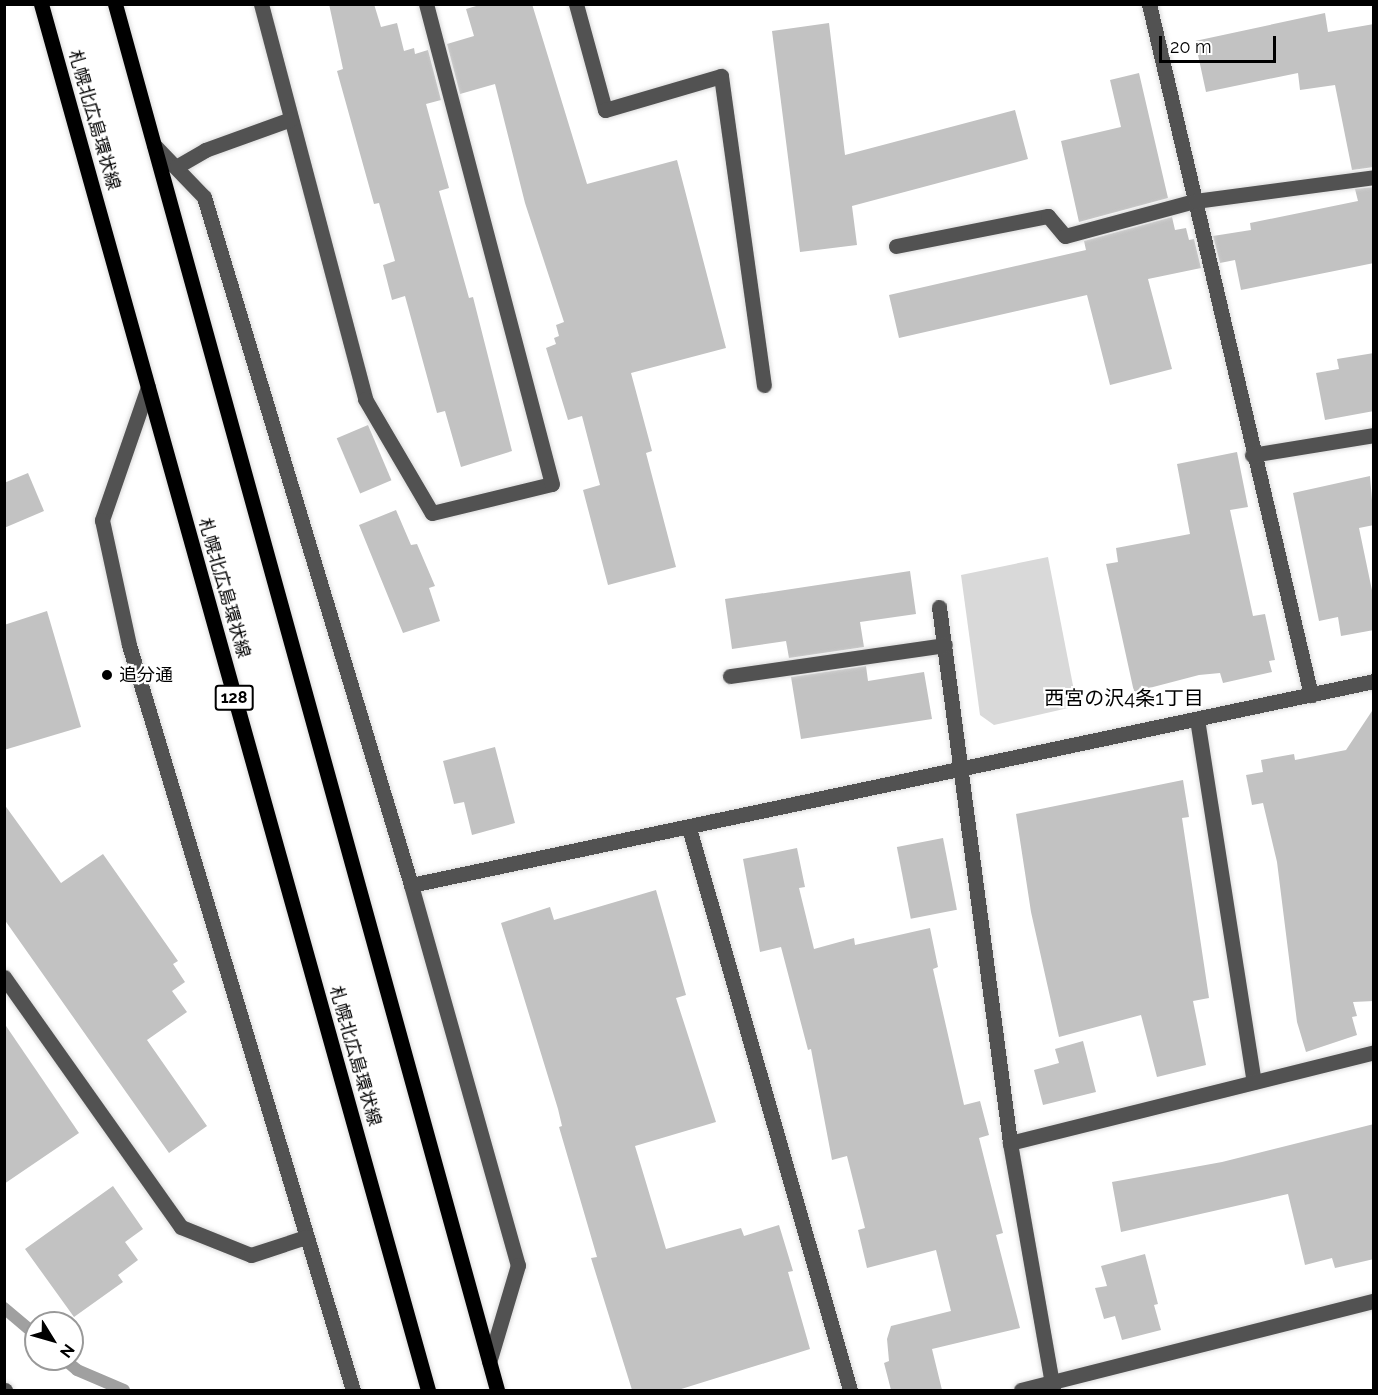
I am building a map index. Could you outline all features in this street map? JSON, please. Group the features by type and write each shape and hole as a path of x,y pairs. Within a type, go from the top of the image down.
{"main road":[{"name":"札幌北広島環状線","path":"41,4 428,1390"},
{"path":"116,4 497,1390"}],"street":[{"path":"261,4 365,399 432,513 552,484 426,4"},
{"path":"576,4 605,110 721,75 764,385"},
{"path":"1149,4 1252,455 1311,695"},
{"path":"176,167 205,150 291,119"},
{"path":"154,145 204,197 411,885 518,1266 489,1362"},
{"path":"896,246 1048,216 1065,236 1195,201 1374,177"},
{"path":"148,387 102,520 129,645 353,1390"},
{"path":"1252,455 1374,435"},
{"path":"939,607 1010,1143 1052,1387"},
{"path":"730,676 945,645"},
{"path":"411,885 689,828 1374,681"},
{"path":"1197,719 1254,1082"},
{"path":"689,828 850,1390"},
{"path":"4,977 181,1227 250,1255 306,1237"},
{"path":"1010,1143 1374,1052"},
{"path":"1021,1390 1052,1387 1374,1301"}],"shaded area":[{"path":"1048,557 1077,706 994,725 980,715 961,575"}],"building":[{"path":"329,4 374,4 381,27 397,23 404,51 414,48 415,54 428,50 441,100 426,104 449,188 439,191 469,298 473,297 512,451 461,467 445,411 437,413 405,296 392,300 383,265 395,261 379,203 374,204 337,71 343,69"},
{"path":"483,4 532,4 587,184 677,160 726,348 631,373 652,451 646,453 676,567 608,585 583,490 600,485 582,416 568,420 546,348 556,344 554,338 559,336 556,325 564,322 525,203 495,84 460,94 447,44 474,36 466,9"},
{"path":"1325,13 1328,32 1374,24 1374,167 1352,170 1335,85 1300,90 1298,73 1206,92 1195,41"},
{"path":"829,23 845,155 1015,110 1028,159 852,206 857,245 800,252 772,31"},
{"path":"1139,73 1168,198 1079,222 1061,141 1121,127 1110,80"},
{"path":"1374,187 1374,263 1241,290 1235,260 1220,263 1213,236 1251,230 1250,223 1358,201 1355,189"},
{"path":"1172,217 1175,230 1186,228 1189,240 1194,239 1201,268 1148,279 1172,369 1110,385 1087,295 899,338 889,295 1086,250 1084,241"},
{"path":"1374,353 1374,411 1325,420 1316,373 1339,369 1337,359"},
{"path":"368,425 391,480 360,494 337,438"},
{"path":"1237,452 1248,507 1230,510 1253,616 1265,614 1275,660 1269,661 1272,672 1223,683 1220,673 1199,675 1134,692 1106,564 1118,562 1116,548 1190,534 1177,464"},
{"path":"28,473 44,511 4,528 4,483"},
{"path":"1370,476 1374,525 1359,528 1374,600 1374,630 1341,636 1338,617 1319,621 1293,493"},
{"path":"396,510 411,545 417,544 435,586 429,588 440,621 403,633 359,525"},
{"path":"910,571 916,614 860,622 864,647 789,658 786,641 732,649 725,599"},
{"path":"47,611 81,727 4,750 4,625"},
{"path":"866,666 868,681 924,672 932,719 801,739 791,677"},
{"path":"1374,708 1374,1001 1353,1002 1357,1016 1352,1017 1357,1035 1306,1052 1297,1022 1277,862 1263,803 1252,805 1246,775 1263,772 1261,760 1294,754 1295,760 1346,750"},
{"path":"495,747 515,823 472,835 464,802 454,804 443,761"},
{"path":"1183,780 1189,817 1182,818 1209,998 1193,1001 1206,1065 1157,1077 1141,1015 1059,1037 1031,912 1016,814"},
{"path":"4,804 61,883 103,854 178,961 173,964 185,982 172,991 187,1012 147,1040 207,1126 169,1153 4,919"},
{"path":"943,838 957,910 911,919 897,847"},
{"path":"797,848 805,887 799,888 814,949 854,938 855,945 930,928 938,967 933,969 964,1105 980,1101 989,1135 979,1138 1003,1233 996,1235 1020,1328 932,1349 942,1390 891,1390 884,1363 889,1361 887,1339 891,1326 951,1311 936,1250 867,1268 858,1230 865,1228 847,1156 832,1160 811,1049 808,1050 781,947 760,952 743,859"},
{"path":"656,890 686,995 676,998 716,1122 635,1146 666,1249 741,1228 744,1236 779,1225 793,1271 788,1272 810,1349 678,1390 632,1390 591,1258 597,1257 559,1127 562,1126 558,1109 501,923 550,907 554,920"},
{"path":"4,1023 79,1133 4,1184"},
{"path":"1083,1041 1096,1092 1043,1105 1034,1070 1059,1063 1055,1049"},
{"path":"1374,1124 1374,1259 1335,1268 1332,1258 1305,1265 1288,1194 1121,1232 1112,1182 1222,1162"},
{"path":"113,1186 143,1229 125,1242 138,1260 118,1275 123,1282 82,1311 70,1311 25,1249"},
{"path":"1145,1254 1158,1304 1154,1305 1161,1330 1122,1340 1115,1316 1104,1319 1095,1288 1107,1286 1101,1266"}],"waterway":[{"path":"4,1308 24,1325"},
{"path":"79,1371 124,1390"}],"place":[{"name":"追分通","path":"107,675"}],"district":[{"name":"西宮の沢4条1丁目","path":"1124,698"}]}
